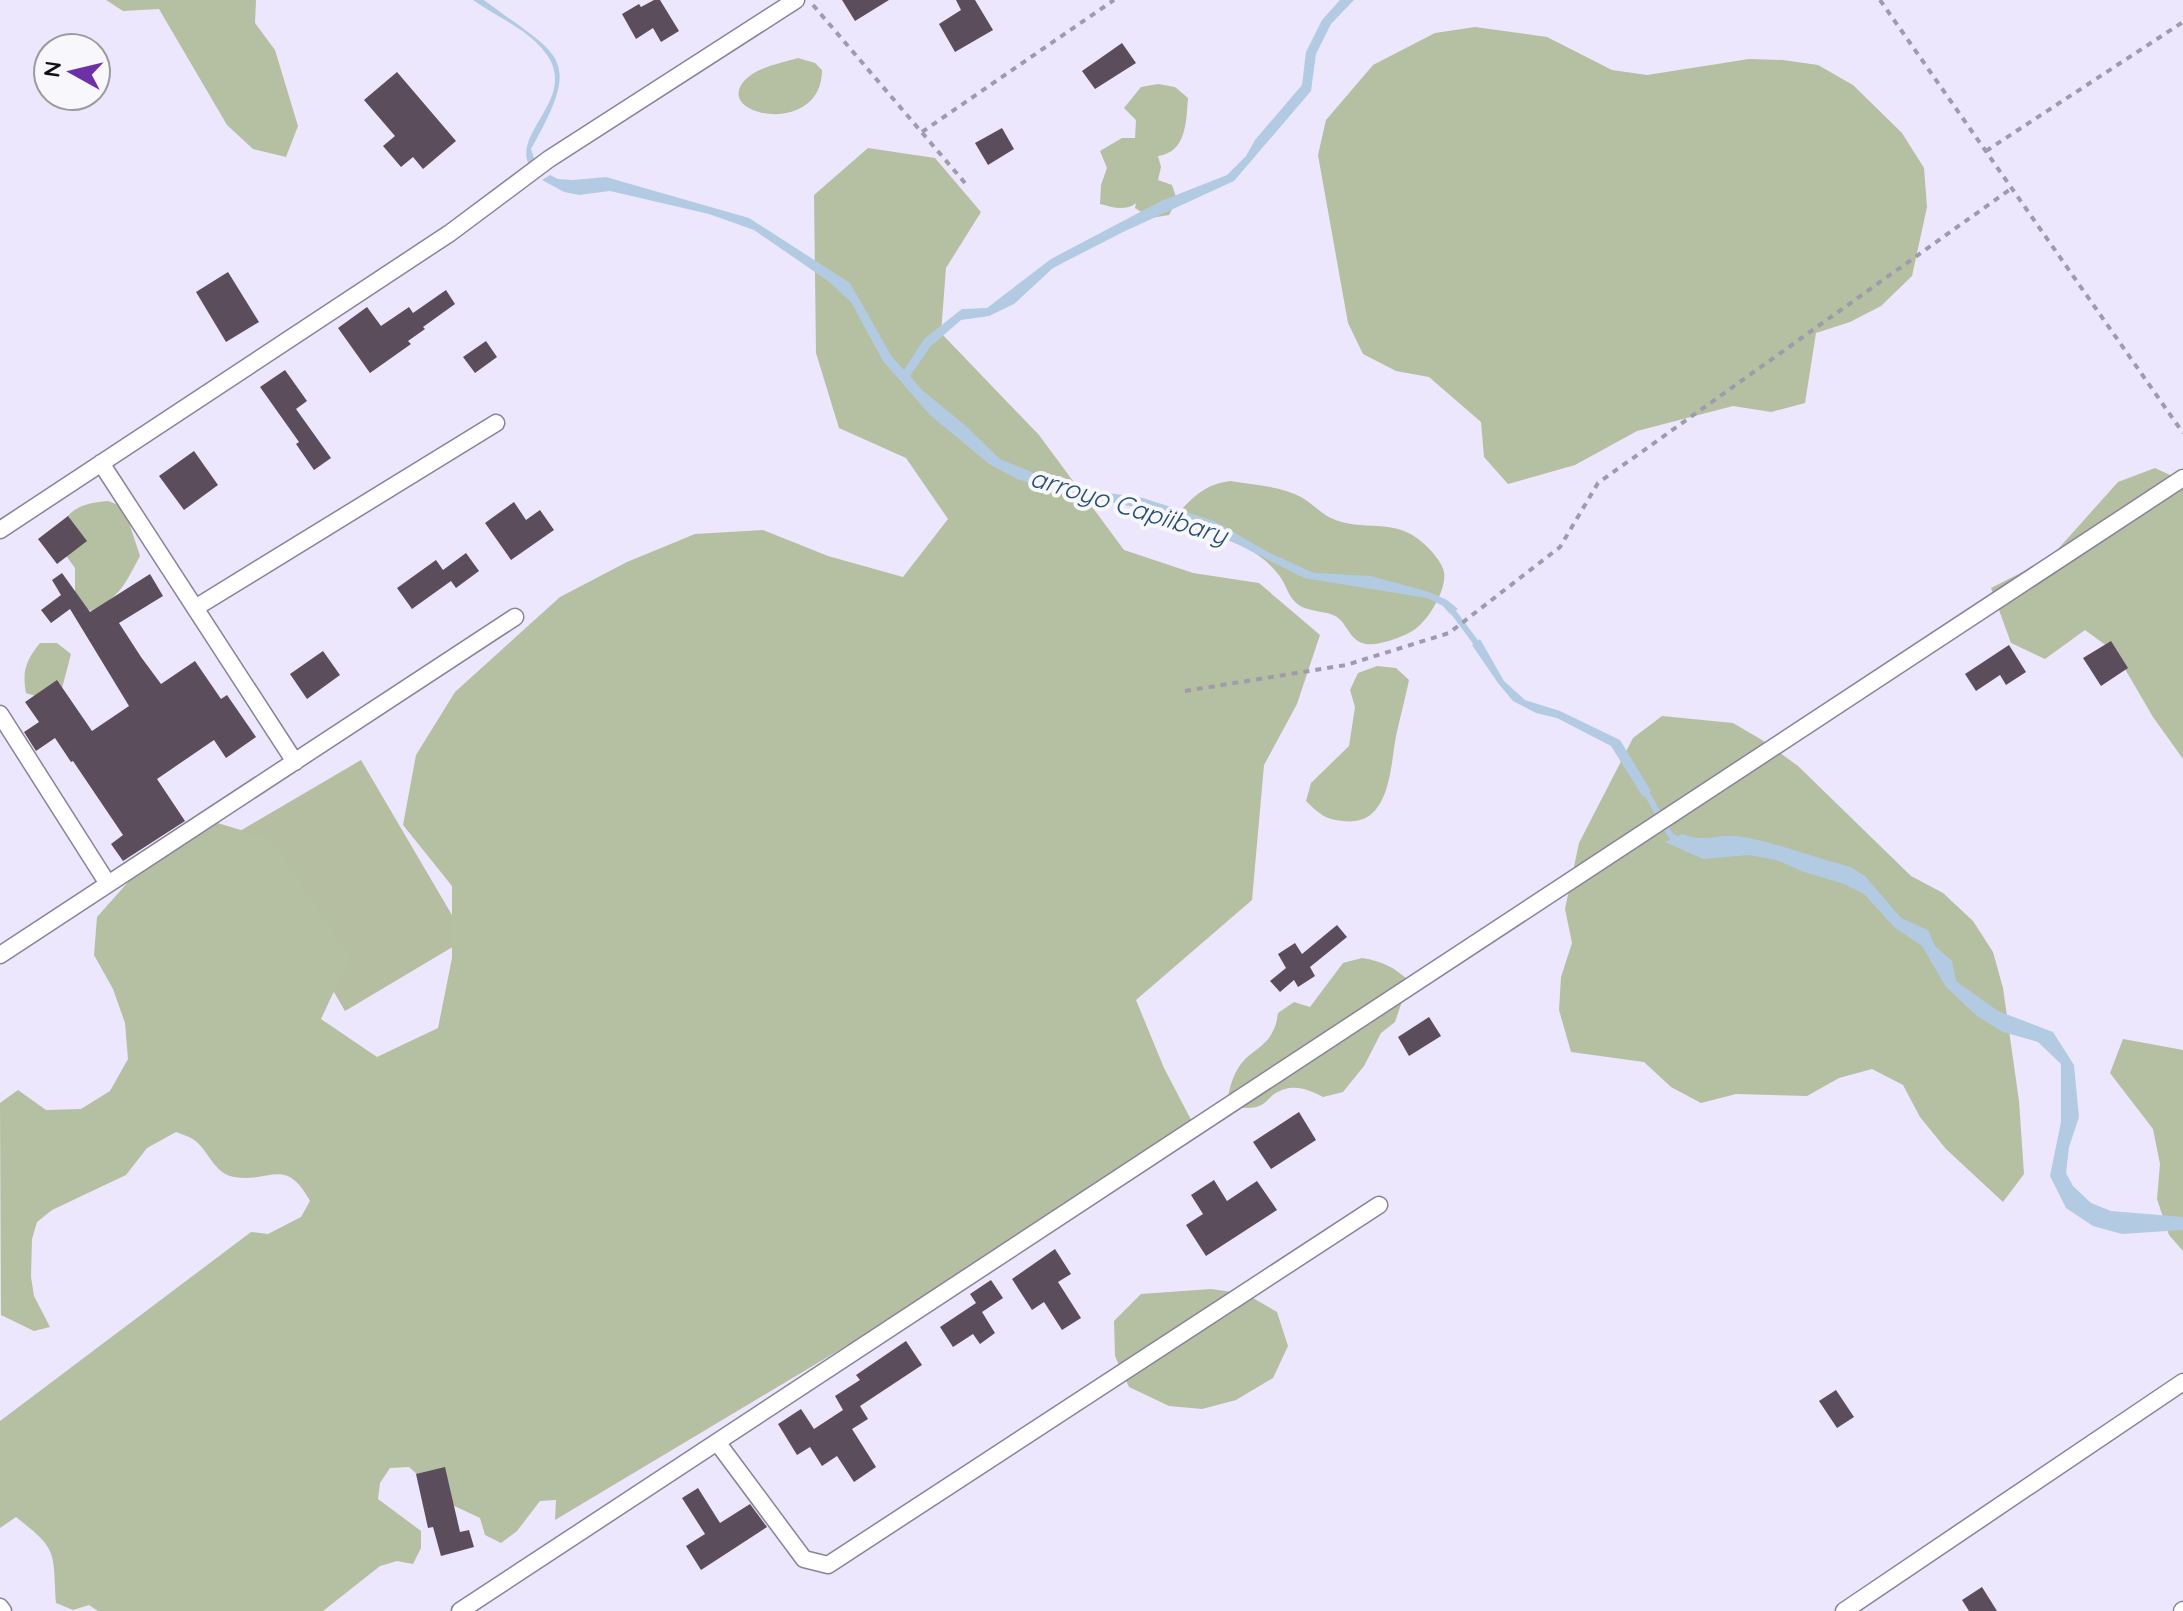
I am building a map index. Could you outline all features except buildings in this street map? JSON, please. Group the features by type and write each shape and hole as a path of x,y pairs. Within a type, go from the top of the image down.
{"street":[{"path":"0,530 450,233 549,159 796,0"},
{"path":"195,608 496,423"},
{"path":"101,463 295,762"},
{"path":"460,1611 2183,478"},
{"path":"0,955 515,617"},
{"path":"0,714 108,884"},
{"path":"717,1442 804,1559 828,1565 1379,1205"},
{"path":"1851,1609 2183,1382"}],"path":[{"path":"808,0 965,183"},
{"path":"922,132 1114,0"},
{"path":"1880,0 2183,433"},
{"path":"1986,151 2183,22"},
{"path":"1185,691 1346,665 1457,629 1560,547 1598,483 2012,188"}],"green space":[{"path":"106,0 256,0 255,23 275,50 298,126 286,157 253,149 227,125 159,9 123,11"},
{"path":"1475,27 1547,37 1612,70 1647,75 1749,59 1818,65 1853,85 1902,133 1924,168 1927,207 1912,276 1881,306 1850,322 1816,333 1805,403 1771,412 1733,406 1637,431 1575,465 1508,484 1484,457 1481,422 1429,377 1396,371 1363,354 1348,323 1318,155 1326,120 1373,65 1435,33"},
{"path":"798,58 815,63 822,70 817,91 805,105 789,113 771,114 754,111 743,103 739,93 745,80 770,66"},
{"path":"1158,84 1175,87 1188,98 1180,142 1168,153 1158,156 1161,167 1158,180 1172,185 1177,200 1169,215 1151,218 1135,208 1136,203 1123,208 1100,204 1101,185 1107,168 1100,151 1122,138 1135,138 1136,120 1124,108 1141,87"},
{"path":"868,148 935,158 981,212 946,268 941,333 1039,435 1124,550 1193,573 1259,583 1320,635 1297,704 1264,765 1252,900 1136,1000 1164,1068 1199,1135 555,1520 556,1500 540,1501 517,1531 501,1543 485,1535 480,1518 431,1495 422,1479 409,1467 390,1468 380,1483 378,1499 421,1531 421,1548 413,1564 397,1561 380,1566 323,1611 98,1611 89,1605 73,1610 56,1603 53,1561 46,1545 16,1517 0,1528 0,1421 251,1232 268,1234 301,1217 310,1201 301,1187 285,1175 247,1178 227,1175 193,1139 176,1132 147,1148 126,1175 52,1210 37,1222 32,1239 31,1277 34,1296 50,1327 34,1331 1,1315 0,1103 18,1090 46,1110 81,1109 110,1091 128,1059 125,1023 113,989 94,955 97,917 146,862 204,819 271,839 350,957 321,1019 377,1057 438,1028 452,958 452,886 403,825 416,755 455,692 560,597 627,562 695,534 763,530 828,556 903,577 948,519 906,458 839,428 816,353 814,195"},
{"path":"2155,468 2183,481 2183,759 2153,717 2115,652 2085,630 2045,659 2011,643 1991,588 2050,558 2118,482"},
{"path":"1230,481 1293,493 1327,516 1343,522 1389,527 1412,535 1433,553 1444,572 1443,587 1431,612 1409,633 1389,641 1368,644 1354,638 1337,617 1298,604 1291,598 1281,578 1262,558 1239,545 1187,527 1182,509 1203,490"},
{"path":"108,501 124,507 140,556 116,595 91,611 75,603 75,568 53,538 74,510"},
{"path":"40,643 57,643 71,654 60,696 42,698 26,693 26,666"},
{"path":"1377,666 1396,668 1409,680 1385,793 1370,815 1359,820 1332,819 1306,801 1311,783 1349,746 1355,707 1350,690 1358,673"},
{"path":"1662,716 1733,723 1762,740 1798,766 1911,876 1943,893 1973,921 1993,952 2003,988 2019,1101 2024,1174 2003,1202 1946,1149 1920,1117 1903,1085 1872,1069 1839,1078 1807,1096 1736,1094 1701,1103 1671,1087 1644,1062 1571,1052 1559,1010 1561,977 1572,943 1565,909 1579,843 1633,738"},
{"path":"361,760 466,939 345,1011 240,831"},
{"path":"1362,958 1387,965 1409,981 1395,1022 1381,1033 1364,1066 1343,1092 1323,1097 1305,1089 1293,1088 1274,1094 1255,1107 1227,1105 1237,1070 1269,1038 1278,1013 1294,1002 1310,1007 1343,963"},
{"path":"2123,1039 2183,1050 2183,1251 2169,1235 2157,1199 2160,1164 2153,1129 2110,1073"},
{"path":"1211,1289 1246,1294 1277,1312 1288,1346 1273,1378 1236,1400 1202,1409 1169,1406 1129,1387 1115,1356 1114,1321 1141,1294"}],"water":[{"path":"473,0 484,0 531,34 556,60 560,75 557,94 531,149 535,161 529,165 526,152 529,139 551,98 555,83 553,67 544,51 529,36"},
{"path":"1340,0 1354,0 1331,24 1316,54 1311,91 1234,181 1053,268 1014,304 989,316 961,320 930,347 910,376 1000,459 1046,478 1095,491 1143,498 1214,521 1268,552 1314,573 1371,576 1429,592 1458,609 1450,614 1443,606 1427,598 1304,578 1212,531 1144,509 1059,492 1017,479 989,464 930,415 883,361 851,302 828,281 754,230 709,214 610,191 579,195 564,192 542,180 550,175 573,180 606,177 749,218 850,283 892,357 904,370 924,339 962,309 987,308 1051,259 1161,201 1227,175 1246,156 1255,140 1302,85 1306,52 1322,20"},
{"path":"1480,639 1504,681 1525,700 1560,711 1620,740 1651,791 1643,797 1611,746 1557,718 1536,713 1513,701 1472,645"},
{"path":"1682,834 1699,838 1734,836 1756,840 1851,867 1865,876 1901,918 1928,930 1935,946 1952,961 1956,981 1998,1011 2053,1032 2074,1065 2079,1117 2069,1147 2066,1173 2073,1186 2091,1203 2111,1211 2183,1217 2183,1230 2122,1234 2093,1226 2066,1208 2050,1176 2061,1122 2061,1064 2038,1042 2003,1032 1977,1016 1946,987 1922,946 1894,927 1864,894 1776,860 1749,855 1703,859 1665,842"}],"waterway":[{"name":"arroyo Capiibary","path":"1448,605 1480,648"},
{"name":"arroyo Capiibary","path":"1643,787 1671,836 1679,840"}]}
